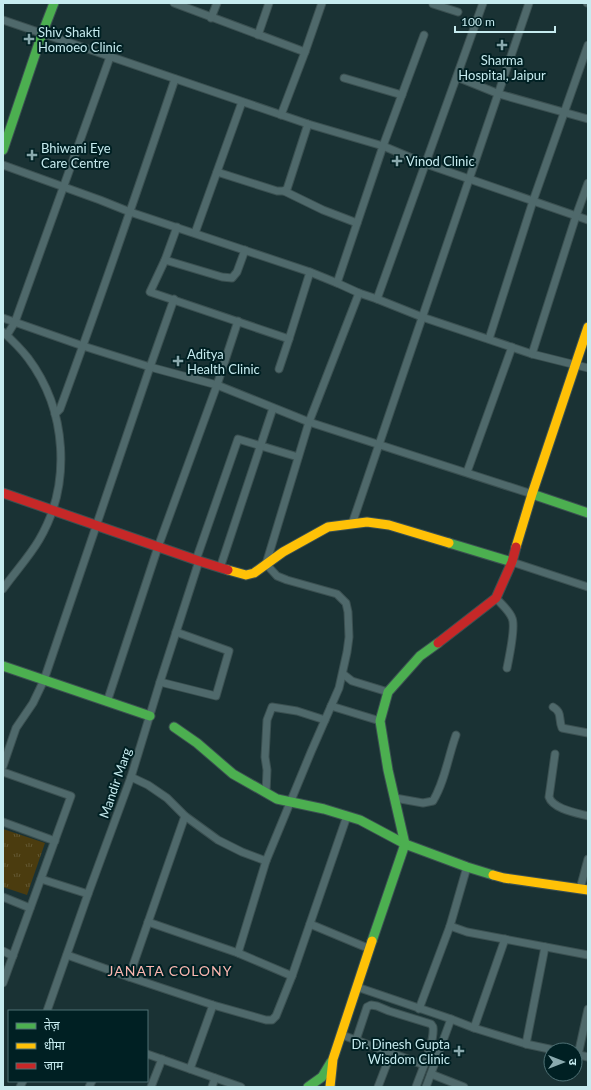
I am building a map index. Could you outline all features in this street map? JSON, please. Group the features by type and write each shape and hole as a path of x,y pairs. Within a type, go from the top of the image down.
{"street":[{"path":"3,150 54,3"},
{"path":"174,3 305,52"},
{"path":"211,18 217,3"},
{"path":"258,35 269,3"},
{"path":"281,115 322,3"},
{"path":"432,3 458,12"},
{"path":"377,299 483,3"},
{"path":"352,524 529,3"},
{"path":"3,20 308,124 383,146 426,164 588,220"},
{"path":"337,283 383,146 424,35"},
{"path":"489,339 533,201 588,45"},
{"path":"3,589 28,557 48,522 58,490 61,467 61,447 58,427 46,389 28,358 5,334 15,322 110,57"},
{"path":"456,77 499,94 588,119"},
{"path":"344,78 402,95"},
{"path":"55,414 60,409 83,346 175,79"},
{"path":"195,233 242,102"},
{"path":"284,191 287,189 308,124"},
{"path":"3,165 130,212 310,272 359,294 377,299 422,317 532,354 588,368"},
{"path":"217,172 277,191 284,191 323,210 357,223"},
{"path":"532,354 588,183"},
{"path":"177,227 165,260 150,292 289,339"},
{"path":"165,260 222,277 232,278 237,272 244,250"},
{"path":"279,369 310,272"},
{"path":"266,564 309,422 359,294"},
{"path":"3,766 16,728 33,703 44,680 174,299"},
{"path":"3,318 83,346 150,367 217,385 309,422 467,472 588,513"},
{"path":"107,702 158,547 217,385 238,321"},
{"path":"308,1087 322,1077 333,1059 404,844 388,770 380,721 388,692 420,656 496,598 512,562 532,494 588,327"},
{"path":"467,472 512,347"},
{"path":"220,568 273,408"},
{"name":"Mandir Marg","path":"47,1010 131,777 197,561 238,439 261,446"},
{"path":"261,446 298,458"},
{"path":"3,493 197,561 246,575 254,573 283,552 328,527 367,522 389,525 512,562 588,587"},
{"path":"238,953 266,861 339,688 349,637 348,612 346,603 337,594 277,576 266,564"},
{"path":"496,598 513,618 513,630 507,668"},
{"path":"160,682 216,696 229,652 176,632"},
{"path":"3,666 150,716"},
{"path":"342,674 352,681 388,692"},
{"path":"331,706 380,721"},
{"path":"266,793 267,770 265,757 267,720 272,707 297,711 325,720"},
{"path":"553,707 558,709 560,713 562,728 588,732"},
{"path":"174,727 197,743 234,774 277,800 324,809 360,820 404,844 467,867 504,878 584,889 588,859"},
{"path":"395,798 423,803 433,801 439,792 445,776 456,735"},
{"path":"555,754 549,797 550,801 559,807 588,816"},
{"path":"3,772 71,796 3,983"},
{"path":"131,777 148,785 168,798 185,816 218,840 242,852 266,861"},
{"path":"129,977 185,816"},
{"path":"67,955 213,1006 266,1020 272,1020 276,1016 292,976 348,816"},
{"path":"3,822 55,841"},
{"path":"419,1009 450,926 467,867"},
{"path":"41,879 88,894"},
{"path":"3,897 30,908"},
{"path":"148,922 238,953 292,976"},
{"path":"310,924 370,949"},
{"path":"450,926 467,932 588,955"},
{"path":"474,1028 505,939"},
{"path":"526,1044 545,948"},
{"path":"3,951 13,956"},
{"path":"357,987 474,1028 543,1048"},
{"path":"389,1011 394,1000"},
{"path":"356,1040 367,1007 371,1005 431,1024 434,1031 430,1048 416,1087"},
{"path":"190,1068 213,1006"},
{"path":"579,1042 588,1009"},
{"path":"426,1087 451,1019"},
{"path":"342,1035 424,1065"},
{"path":"430,1048 439,1051"},
{"path":"378,1087 391,1053"},
{"path":"148,1054 241,1087"},
{"path":"151,1087 162,1059"},
{"path":"330,1087 333,1059"},
{"path":"431,1074 464,1087"},
{"path":"212,1087 216,1078"}],"green space":[{"path":"3,829 45,843 27,895 3,887"}],"traffic: fast":[{"path":"3,150 54,3"},
{"path":"532,494 588,513"},
{"path":"449,543 512,562"},
{"path":"372,941 405,844 388,770 380,721 388,692 420,656 438,643"},
{"path":"3,666 150,716"},
{"path":"174,727 197,743 233,774 277,799 324,809 360,820 405,844 493,875"},
{"path":"308,1087 322,1077 331,1062"}],"traffic: slow":[{"path":"516,547 532,494 588,327"},
{"path":"228,570 246,575 254,573 283,552 328,527 367,522 389,525 449,543"},
{"path":"493,875 504,878 588,890"},
{"path":"330,1087 333,1059 372,941"}],"traffic: jam":[{"path":"3,493 228,570"},
{"path":"438,643 496,598 512,562 516,547"}],"place":[{"name":"Shiv Shakti Homoeo Clinic","path":"29,39"},
{"name":"Sharma Hospital, Jaipur","path":"502,45"},
{"name":"Bhiwani Eye Care Centre","path":"32,155"},
{"name":"Vinod Clinic","path":"397,161"},
{"name":"Aditya Health Clinic","path":"178,361"},
{"name":"Dr. Dinesh Gupta Wisdom Clinic","path":"459,1051"}],"district":[{"name":"JANATA COLONY","path":"170,970"}]}
